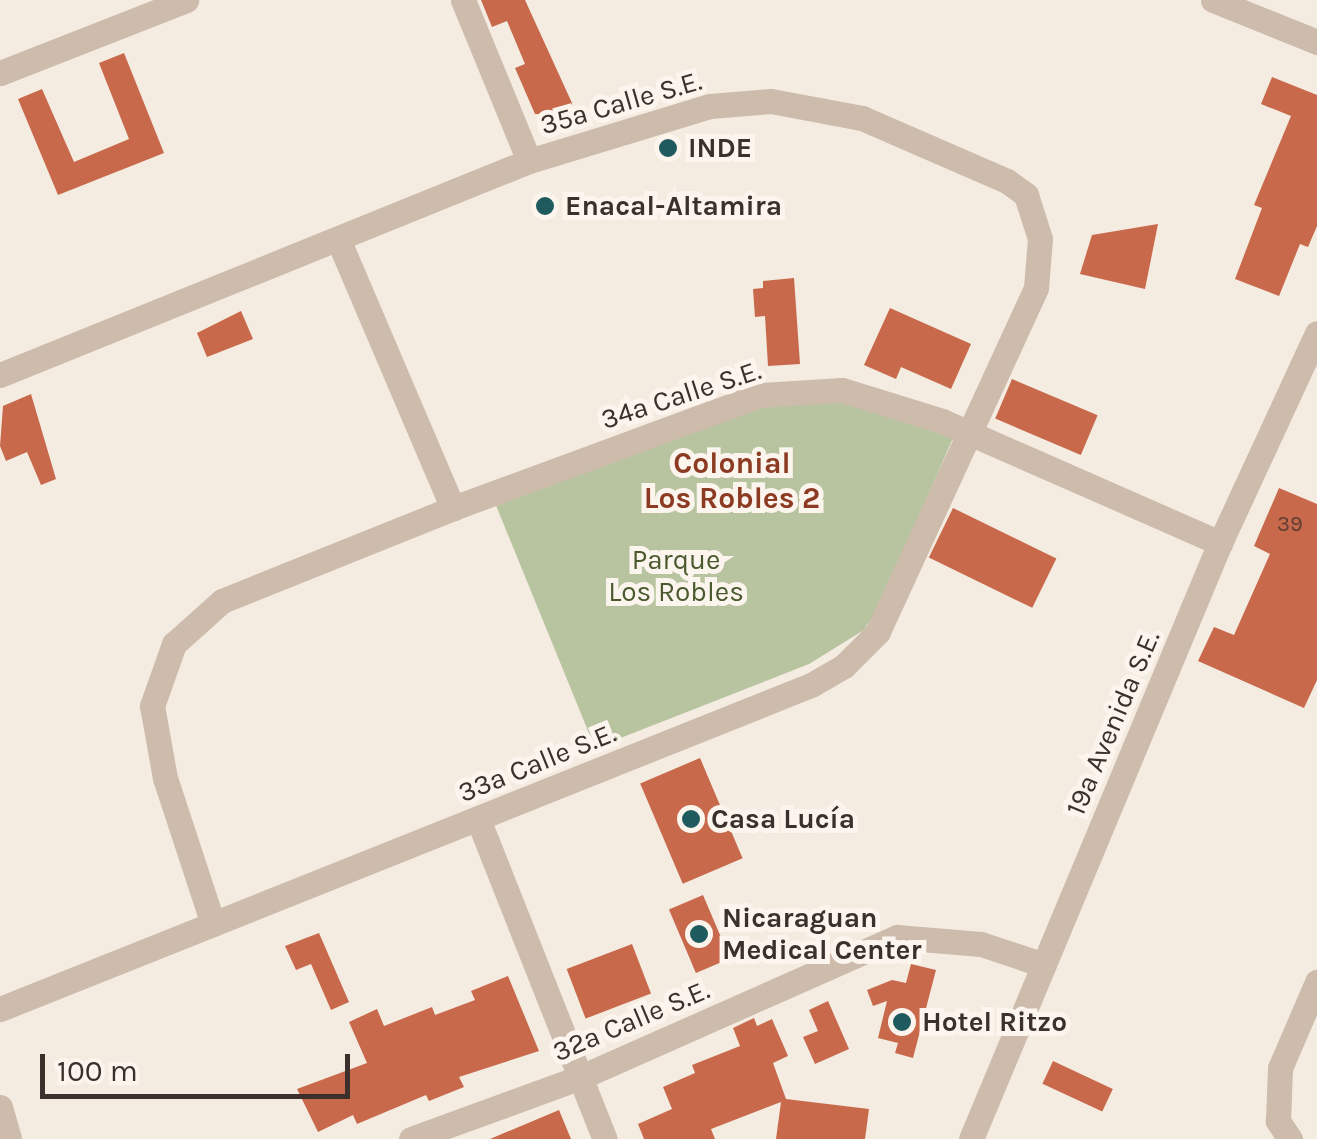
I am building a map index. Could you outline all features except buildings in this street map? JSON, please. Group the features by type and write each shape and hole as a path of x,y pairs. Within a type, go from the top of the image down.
{"street":[{"path":"0,73 186,0"},
{"path":"462,0 530,162"},
{"path":"1213,0 1317,42"},
{"name":"35a Calle S.E.","path":"0,375 530,162 710,106 770,100 862,118 1007,181 1026,195 1041,264 968,432"},
{"path":"338,240 453,508"},
{"name":"19a Avenida S.E.","path":"970,1139 1220,543 1311,362 1317,333"},
{"name":"34a Calle S.E.","path":"213,924 164,778 152,706 174,644 222,601 453,508 760,395 842,390 968,432 1220,543"},
{"name":"33a Calle S.E.","path":"0,1009 811,686 858,655 878,632 968,432"},
{"path":"478,819 605,1139"},
{"name":"32a Calle S.E.","path":"412,1139 580,1077 897,937 953,939 1044,965"},
{"path":"1290,1139 1278,1120 1280,1068 1317,982"},
{"path":"0,1107 8,1139"}],"green space":[{"name":"Parque Los Robles","path":"812,401 852,403 953,438 880,606 864,630 809,664 595,748 495,503 749,409"}],"place":[{"name":"INDE","path":"668,148"},
{"name":"Enacal-Altamira","path":"545,206"},
{"name":"Casa Lucía","path":"691,819"},
{"name":"Nicaraguan Medical Center","path":"699,934"},
{"name":"Hotel Ritzo","path":"902,1022"}],"district":[{"name":"Colonial Los Robles 2","path":"732,480"}]}
